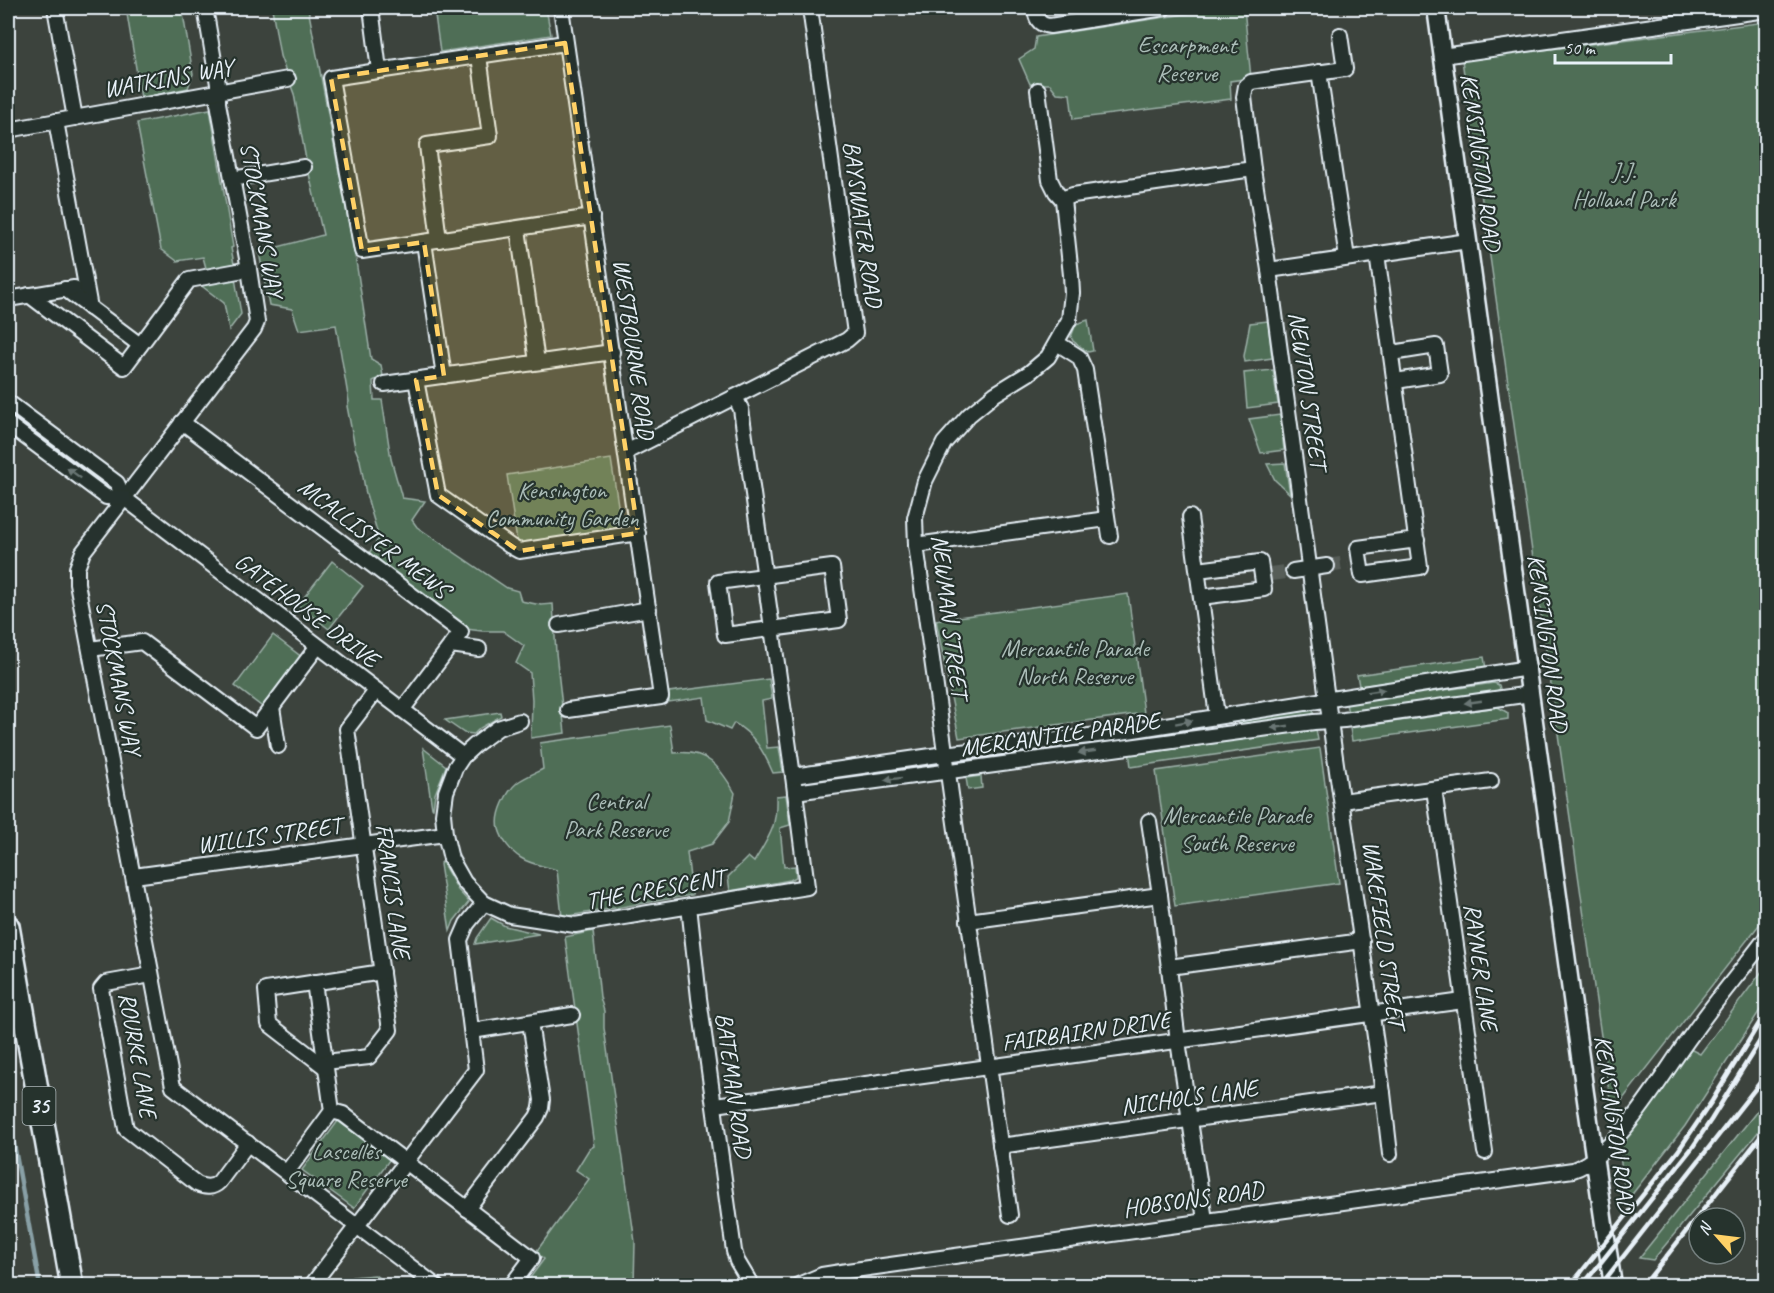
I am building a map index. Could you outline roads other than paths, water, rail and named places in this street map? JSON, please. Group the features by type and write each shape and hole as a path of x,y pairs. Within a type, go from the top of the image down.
{"highway":[{"name":"35","path":"8,926 72,1286"}],"street":[{"path":"56,8 75,118"},
{"name":"STOCKMANS WAY","path":"205,8 218,103 257,318 255,327 83,552 77,568 77,583 172,1087 436,1286"},
{"path":"371,8 379,70"},
{"name":"WESTBOURNE ROAD","path":"561,8 661,697 568,710"},
{"name":"BAYSWATER ROAD","path":"626,452 848,340 855,333 810,8"},
{"path":"1035,8 1036,18 1042,24 1052,26 1164,8"},
{"name":"KENSINGTON ROAD","path":"1436,8 1613,1286"},
{"path":"1442,56 1767,10"},
{"path":"1340,35 1345,69 1319,72 1347,258"},
{"path":"566,44 331,78 362,251 592,217"},
{"path":"439,240 427,145 490,136 479,56"},
{"name":"NEWTON STREET","path":"1319,72 1255,81 1246,86 1244,97 1327,699"},
{"name":"WATKINS WAY","path":"8,130 288,79"},
{"name":"NEWMAN STREET","path":"1010,1215 916,545 915,518 925,481 944,443 969,416 995,394 1048,357 1069,320 1072,293 1063,200 1050,180 1038,90"},
{"path":"56,121 90,308"},
{"path":"232,179 304,167"},
{"path":"1063,200 1073,195 1253,169"},
{"path":"518,229 537,362"},
{"path":"1269,270 1468,241"},
{"path":"424,242 444,376"},
{"path":"1377,254 1396,381 1417,540 1420,567 1362,575 1354,562 1358,548 1417,540"},
{"path":"29,295 124,367 189,280 249,269"},
{"path":"8,299 86,286"},
{"path":"65,290 140,345"},
{"path":"1057,343 1076,354 1084,364 1110,536"},
{"path":"1392,353 1436,346 1440,374 1396,381"},
{"path":"384,384 612,351"},
{"path":"416,380 438,495 510,546 519,551 638,533"},
{"name":"THE CRESCENT","path":"520,721 498,728 463,756 455,768 446,792 443,814 451,860 465,882 484,903 510,915 576,925 807,887 741,409 735,397"},
{"name":"GATEHOUSE DRIVE","path":"8,402 117,483 124,498 463,756"},
{"name":"MCALLISTER MEWS","path":"182,422 461,632 451,645"},
{"name":"GATEHOUSE DRIVE","path":"8,424 106,497 124,498"},
{"path":"48,454 59,440"},
{"path":"1190,517 1217,716"},
{"path":"916,545 1107,519"},
{"path":"1198,570 1260,562 1266,575 1264,589 1202,597"},
{"path":"1293,571 1327,566"},
{"path":"832,567 839,620 725,635 718,582 764,576 832,567"},
{"path":"559,625 649,609"},
{"path":"90,649 142,642 256,728 317,647"},
{"path":"402,710 451,645 479,649"},
{"name":"MERCANTILE PARADE","path":"793,776 1121,732 1527,668"},
{"name":"FRANCIS LANE","path":"326,1065 369,1057 390,1030 347,729 376,691"},
{"name":"MERCANTILE PARADE","path":"795,792 1531,694"},
{"path":"1327,699 1330,721"},
{"path":"272,707 278,746"},
{"name":"WAKEFIELD STREET","path":"1330,721 1390,1154"},
{"path":"1342,801 1491,781"},
{"name":"RAYNER LANE","path":"1434,789 1485,1152"},
{"path":"1149,821 1178,1041 1205,1220"},
{"name":"WILLIS STREET","path":"134,876 446,834"},
{"path":"969,921 1160,895"},
{"path":"311,1286 476,1070 460,940 467,924 484,903"},
{"name":"BATEMAN ROAD","path":"689,906 699,998 734,1251 737,1261 752,1286"},
{"name":"HOBSONS ROAD","path":"796,1286 822,1275 847,1271 1574,1170 1595,1158 1616,1138 1643,1104 1704,1017 1767,938"},
{"path":"1169,968 1362,941"},
{"path":"326,1065 269,1024 266,990 382,972"},
{"name":"ROURKE LANE","path":"151,975 106,983 100,990 126,1128 194,1181 207,1187 219,1182 248,1143"},
{"path":"287,1172 332,1111 314,982"},
{"name":"FAIRBAIRN DRIVE","path":"715,1105 1463,1001"},
{"path":"472,1030 572,1015"},
{"path":"467,1209 541,1108 542,1100 530,1022"},
{"name":"NICHOLS LANE","path":"1000,1146 1383,1093"},
{"path":"332,1111 343,1114 532,1258 511,1286"},
{"name":"BATEMAN ROAD","path":"742,1269 761,1286"}],"waterway":[{"path":"8,1111 40,1286"}],"tunnel":[{"path":"1327,566 1348,563"},
{"path":"1270,574 1293,571"}],"railway":[{"path":"1570,1286 1678,1151 1712,1101 1766,1012"},
{"path":"1582,1286 1692,1148 1766,1031"},
{"path":"1600,1286 1766,1075"},
{"path":"1643,1286 1766,1130"}],"park label":[{"name":"Escarpment Reserve","path":"1187,59"},
{"name":"J.J. Holland Park","path":"1624,185"},
{"name":"Kensington Community Garden","path":"562,504"},
{"name":"Mercantile Parade North Reserve","path":"1075,662"},
{"name":"Central Park Reserve","path":"616,815"},
{"name":"Mercantile Parade South Reserve","path":"1237,829"},
{"name":"Lascelles Square Reserve","path":"346,1165"}]}
